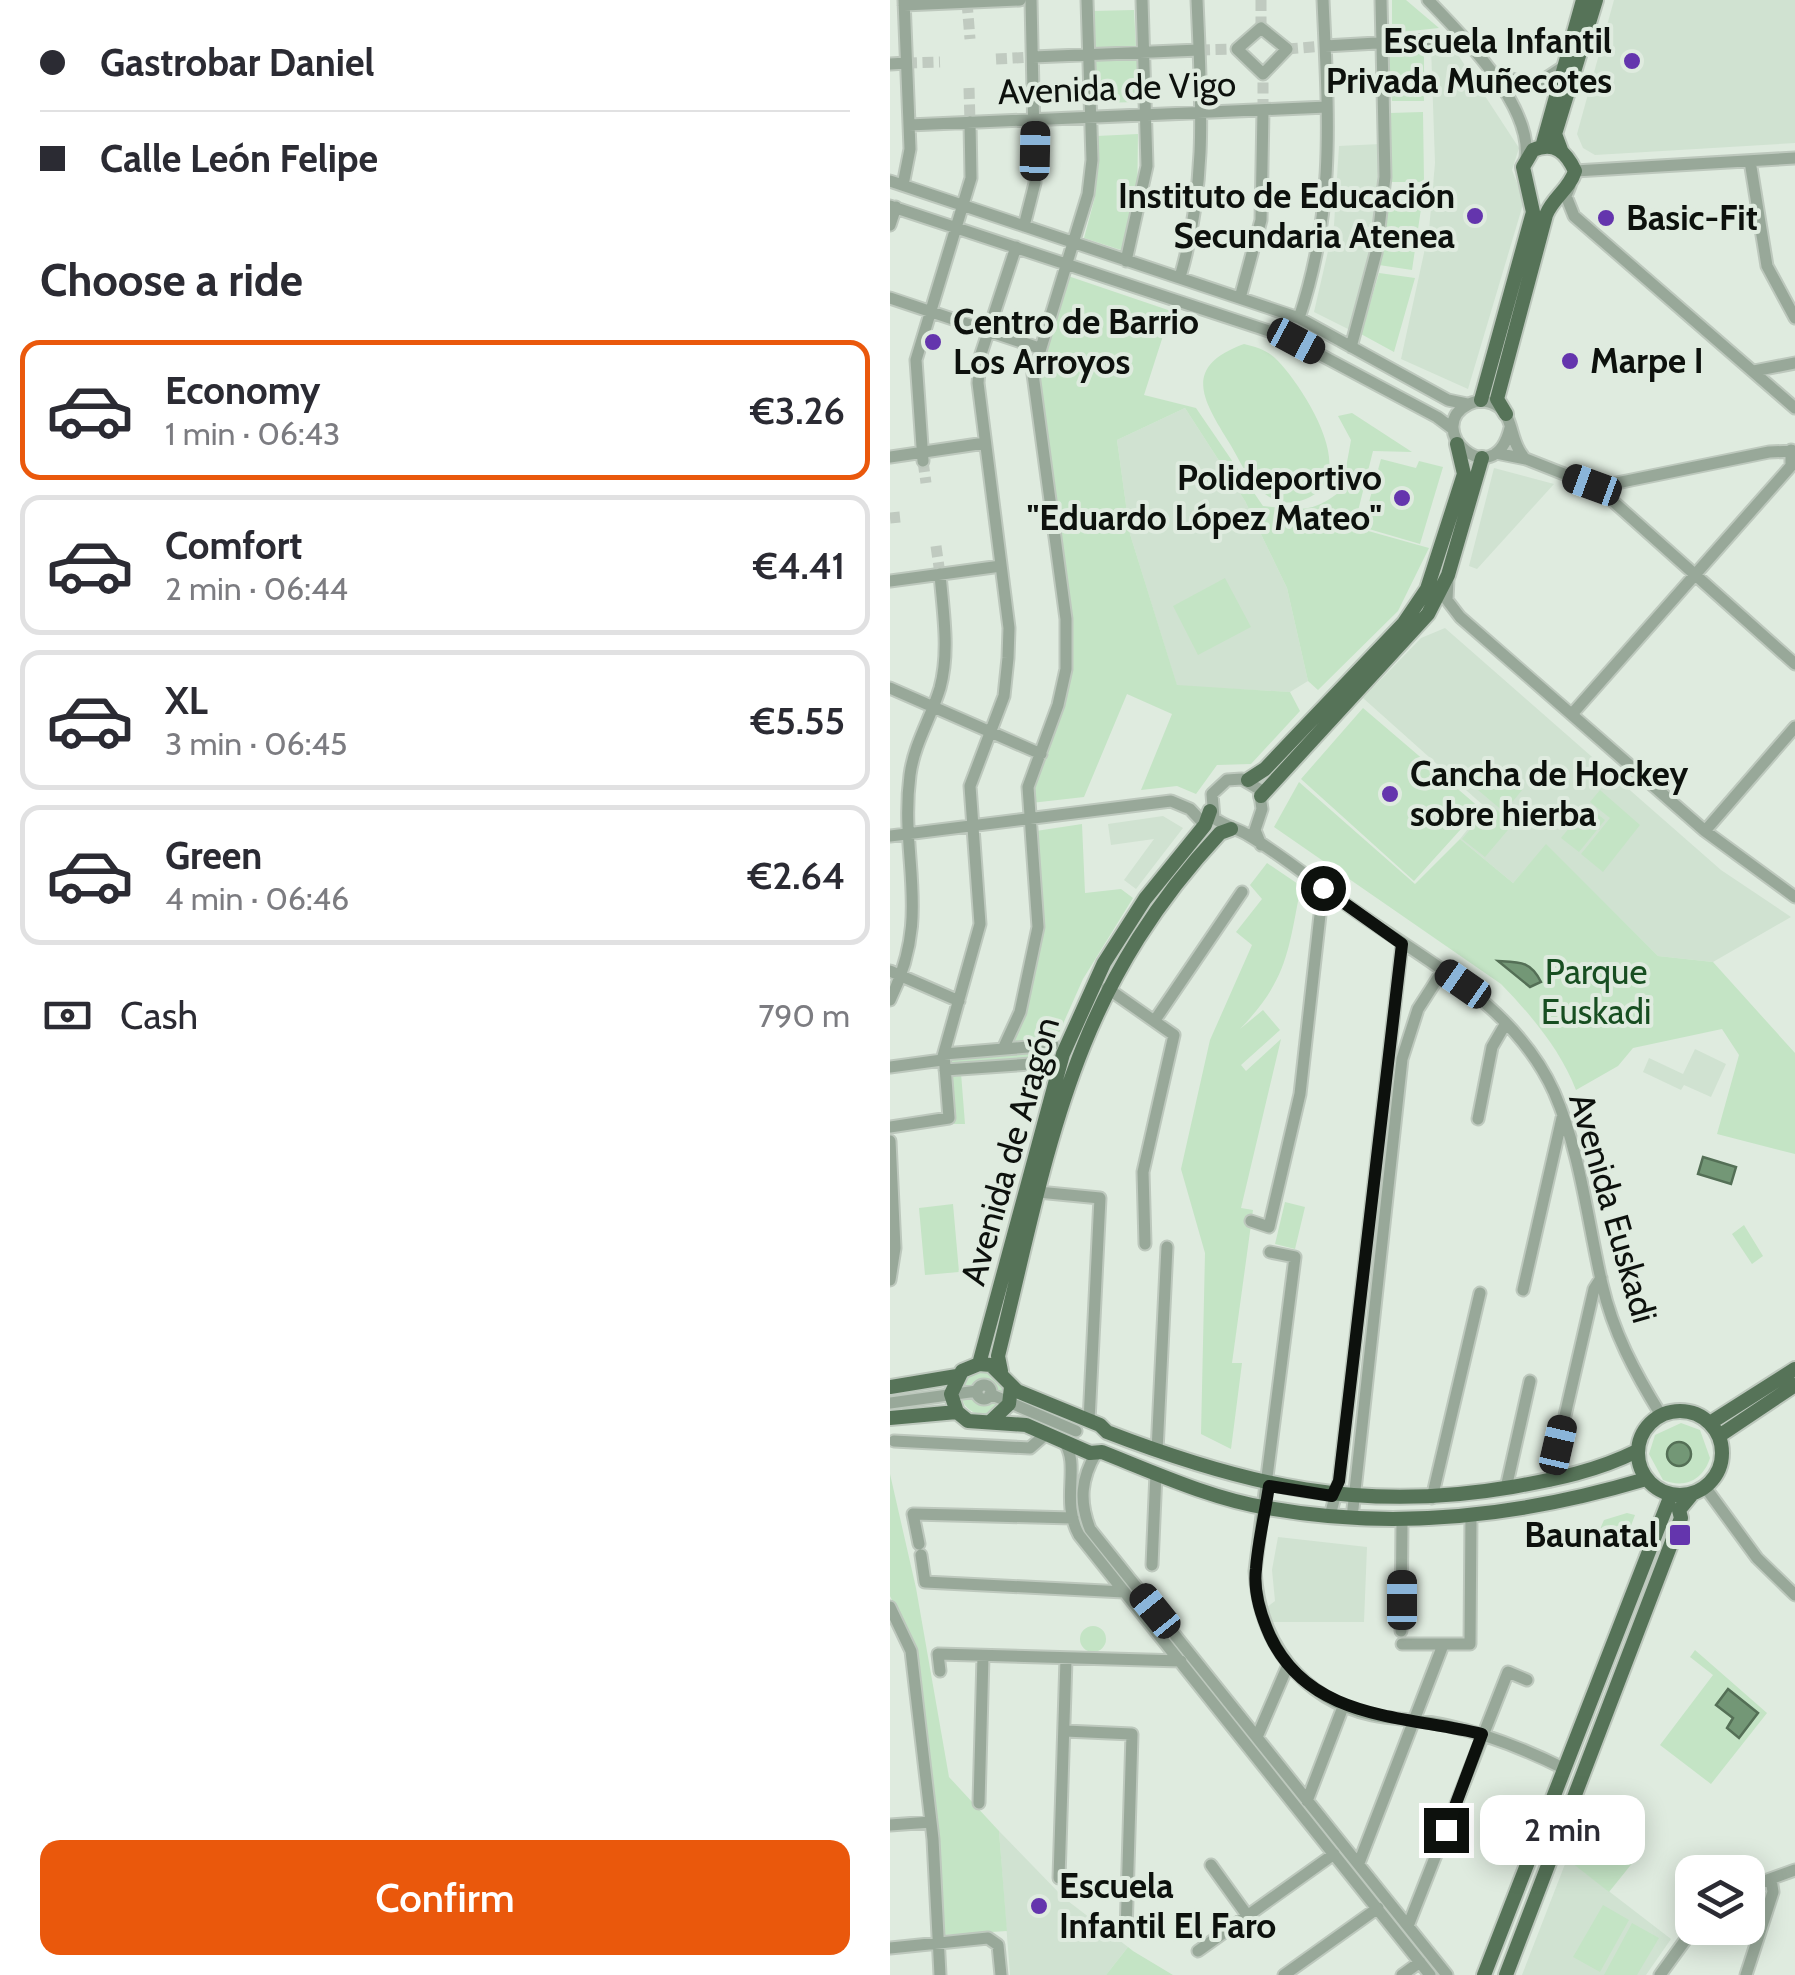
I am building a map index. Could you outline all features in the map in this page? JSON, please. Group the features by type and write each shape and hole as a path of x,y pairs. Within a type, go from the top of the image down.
{"main road":[{"path":"1474,402 1533,212 1530,191 1522,176 1536,151 1583,0"},
{"path":"1508,421 1497,399 1546,215 1573,179 1555,134 1596,0"},
{"path":"1536,151 1561,150"},
{"path":"1530,191 1543,198 1557,198"},
{"path":"1248,780 1265,769 1415,610 1436,569 1464,474 1455,437"},
{"path":"1261,796 1428,614 1448,575 1489,456"},
{"name":"Avenida de Aragón","path":"979,1364 1060,1062 1104,963 1145,899 1208,818"},
{"name":"Avenida de Aragón","path":"1001,1371 998,1356 1070,1072 1106,988 1157,905 1220,833 1234,829"},
{"path":"890,1387 917,1390 979,1364 1001,1371 1011,1387 1078,1432 1099,1452 1266,1508 1330,1516 1402,1522 1472,1516 1560,1504 1646,1479"},
{"path":"1714,1430 1795,1370"},
{"path":"957,1376 951,1394 957,1412 968,1421 1006,1420 1046,1434 1107,1432 1269,1486 1332,1496 1432,1498 1506,1488 1603,1468 1638,1451"},
{"path":"1714,1430 1795,1386"},
{"path":"989,1423 1008,1404 1011,1387"},
{"path":"1506,1975 1680,1518 1679,1510 1699,1490 1720,1464 1714,1430 1687,1411 1662,1415 1649,1424 1638,1451 1646,1479 1671,1494 1699,1490"},
{"path":"890,1418 920,1412 957,1412"},
{"path":"1483,1973 1671,1494"}],"street":[{"path":"890,225 910,149 904,2 1020,0"},
{"path":"890,1126 949,1118 944,1054 980,924 970,786 1004,696 1008,658 1001,566 978,383 988,330 1034,183 1036,120 1030,0"},
{"path":"1003,1049 1020,1012 1038,927 1028,787 1066,669 1066,620 1033,374 1038,348 1076,244 1090,178 1086,0"},
{"path":"1126,261 1146,180 1142,0"},
{"path":"1173,298 1198,207 1202,112 1197,0"},
{"path":"1292,339 1316,266 1328,198 1323,0"},
{"path":"1351,346 1376,253 1386,177 1380,0"},
{"path":"1428,0 1463,38 1509,100 1536,151"},
{"path":"1436,0 1502,76 1536,151"},
{"path":"1325,46 1463,38"},
{"path":"1033,58 1199,50"},
{"path":"890,64 906,63"},
{"path":"1502,76 1534,86 1563,66"},
{"name":"Avenida de Vigo","path":"909,125 1327,106"},
{"path":"1240,298 1261,220 1263,110"},
{"path":"922,457 914,380 928,312 972,164 970,122"},
{"path":"1795,158 1573,179 1566,196 1574,216 1795,408"},
{"path":"1750,161 1768,266 1795,318"},
{"path":"900,184 1299,319 1448,400 1496,404 1508,421 1513,445 1526,459"},
{"path":"895,207 1292,339 1455,437 1468,454 1526,459 1597,487 1795,664"},
{"path":"890,298 1038,348"},
{"path":"1754,371 1795,363"},
{"path":"1455,437 1456,415 1474,402"},
{"path":"1489,456 1507,443 1508,421"},
{"path":"890,456 922,457 985,443"},
{"path":"1572,714 1791,466 1793,451 1597,487"},
{"path":"890,581 1001,566"},
{"path":"890,1000 915,912 909,834 910,772 945,662 940,574"},
{"path":"1448,575 1448,600 1460,617 1705,832 1795,897"},
{"path":"1428,614 1442,610 1460,617"},
{"path":"890,688 1041,754"},
{"path":"1705,832 1795,726"},
{"path":"1183,805 1204,801 1226,780 1248,780 1261,796 1255,830 1261,845"},
{"path":"1208,818 1212,794"},
{"path":"890,836 1170,801 1234,829 1258,817"},
{"name":"Avenida Euskadi","path":"1234,829 1443,970 1506,1023 1535,1061 1563,1114 1588,1200 1601,1278 1616,1333 1662,1415"},
{"path":"1251,1220 1269,1227 1300,1094 1323,888"},
{"path":"1155,1020 1242,892"},
{"path":"1330,1516 1341,1465 1402,944"},
{"path":"1352,1518 1402,1060 1418,1009 1443,970"},
{"path":"896,973 959,1001"},
{"path":"1106,988 1174,1035 1143,1172 1145,1244"},
{"path":"1396,1003 1418,1009"},
{"path":"1478,1119 1492,1047 1506,1023"},
{"path":"890,1067 936,1062 944,1054 1053,1045"},
{"path":"945,1070 1060,1062"},
{"path":"1523,1290 1563,1114"},
{"path":"890,1141 890,1280"},
{"path":"1038,1192 1100,1198 1078,1432 1068,1486 1070,1518 1124,1592 1258,1737 1442,1973"},
{"path":"1156,1451 1166,1247"},
{"path":"1270,1252 1296,1257 1255,1571 1266,1628 1288,1666 1344,1707 1482,1734 1565,1769"},
{"path":"1550,1480 1594,1290 1601,1278"},
{"path":"1432,1498 1480,1293"},
{"path":"1506,1488 1530,1381"},
{"path":"890,1403 917,1390 984,1392 1078,1432"},
{"path":"917,1390 920,1412"},
{"path":"1107,1432 1109,1440 1083,1480 1084,1515 1090,1530 1334,1854 1420,1962 1442,1973"},
{"path":"894,1442 1030,1448 1046,1434"},
{"path":"1341,1465 1358,1464"},
{"path":"1152,1564 1156,1473"},
{"path":"1699,1490 1795,1595"},
{"path":"1084,1515 1070,1518 913,1514 925,1582 1124,1592"},
{"path":"1402,1522 1401,1637 1443,1645 1470,1644 1472,1516"},
{"path":"890,1607 912,1650 932,1822 940,1975"},
{"path":"1359,1864 1443,1645"},
{"path":"940,1671 938,1654 1184,1658"},
{"path":"979,1803 984,1656"},
{"path":"1059,1878 1066,1659"},
{"path":"1258,1737 1288,1666"},
{"path":"1408,1926 1508,1672 1527,1680"},
{"path":"1307,1801 1344,1707"},
{"path":"1065,1731 1132,1734 1126,1933"},
{"path":"890,1825 932,1822"},
{"path":"1198,1951 1334,1854"},
{"path":"1211,1865 1246,1915"},
{"path":"1765,1881 1795,1870"},
{"path":"1746,1975 1773,1892 1770,1879"},
{"path":"1284,1975 1378,1908"},
{"path":"890,1948 988,1938 998,1945 1001,1975"},
{"path":"1660,1975 1682,1945"},
{"path":"1402,1975 1420,1962"}],"shaded area":[{"path":"1614,0 1795,0 1795,143 1595,155 1583,148 1577,134"},
{"name":"Instituto de Educación Secundaria Atenea","path":"1451,44 1519,148 1512,170 1524,201 1468,389 1401,359 1429,230 1435,163 1431,46"},
{"path":"1380,144 1372,249 1350,330 1314,312 1334,225 1339,146"},
{"path":"1185,408 1245,501 1287,588 1308,681 1290,692 1177,686 1130,534 1117,440"},
{"path":"1494,468 1554,484 1477,569 1469,566"},
{"path":"1445,628 1721,870 1791,917 1713,962 1658,956 1546,845 1513,883 1460,839 1485,807 1363,698 1421,638"},
{"path":"1163,816 1183,828 1136,889 1124,880 1154,839 1111,845 1108,824"},
{"path":"1498,961 1524,964 1541,982 1530,987"},
{"path":"1695,1049 1726,1064 1711,1097 1684,1085 1681,1090 1643,1072 1649,1058 1683,1074"},
{"path":"1703,1157 1736,1167 1731,1184 1698,1174"},
{"path":"1679,1442 1688,1445 1688,1463 1679,1466 1670,1463 1667,1454 1670,1445"},
{"path":"1278,1537 1367,1547 1364,1622 1272,1622 1267,1607 1275,1601 1272,1570"},
{"path":"1728,1689 1758,1713 1739,1738 1727,1728 1733,1718 1716,1705"},
{"name":"Escuela Infantil El Faro","path":"999,1831 1064,1898 1128,1947 1106,1975 1010,1975"},
{"path":"1567,1859 1671,1939 1646,1975 1522,1975"}],"green space":[{"path":"1392,0 1406,0 1439,28 1392,33"},
{"path":"1134,10 1136,49 1092,50 1092,11"},
{"path":"1386,43 1424,44 1424,101 1392,101"},
{"path":"1092,61 1139,61 1139,102 1094,103"},
{"path":"1423,112 1424,182 1390,182 1389,113"},
{"path":"1138,134 1137,206 1124,251 1084,238 1095,197 1097,136"},
{"path":"1388,198 1422,202 1412,270 1379,265"},
{"path":"1379,273 1415,278 1394,352 1361,334"},
{"path":"1068,276 1171,311 1144,395 1196,408 1263,506 1314,507 1342,490 1351,440 1338,416 1352,413 1412,452 1373,451 1354,527 1429,548 1398,611 1318,690 1308,681 1287,588 1245,501 1185,408 1117,440 1130,534 1177,685 1290,692 1300,711 1251,764 1217,765 1196,794 1177,786 1141,790 1172,714 1127,694 1084,797 1031,803 1031,787 1069,672 1036,369"},
{"path":"1244,344 1278,361 1300,389 1320,427 1329,465 1326,482 1307,499 1282,502 1255,485 1206,399 1203,386 1211,363"},
{"name":"Polideportivo \"Eduardo López Mateo\"","path":"1381,459 1416,468 1419,461 1443,467 1420,544 1362,527"},
{"path":"1225,578 1251,627 1198,655 1173,606"},
{"name":"Cancha de Hockey sobre hierba","path":"1363,708 1480,808 1414,881 1301,779"},
{"path":"1491,763 1523,789 1504,812 1472,785"},
{"name":"Parque Euskadi","path":"1299,782 1415,884 1460,839 1513,883 1546,844 1658,956 1713,962 1795,1053 1795,1154 1717,1134 1739,1055 1722,1029 1633,1048 1618,1066 1576,1090 1544,1033 1501,984 1274,827"},
{"path":"1600,790 1640,825 1603,872 1581,854 1610,818 1590,802"},
{"path":"1491,805 1513,824 1485,857 1462,839"},
{"path":"1587,806 1605,820 1579,852 1561,838"},
{"path":"1082,824 1085,893 1121,889 1133,898 1083,979 1046,1062 961,1073 965,1124 954,1124 951,1057 1007,1052 1026,996 1039,917 1036,831"},
{"path":"1267,863 1301,886 1284,963 1268,995 1240,1029 1263,1010 1280,1030 1241,1065 1246,1071 1281,1039 1241,1208 1253,1210 1232,1363 1242,1363 1231,1449 1201,1434 1205,1253 1181,1169 1210,1040 1252,945 1236,932 1262,899 1250,885"},
{"path":"1285,1202 1305,1207 1295,1249 1275,1244"},
{"path":"953,1204 959,1272 925,1275 919,1208"},
{"path":"1744,1225 1763,1256 1752,1264 1732,1234"},
{"path":"982,1372 997,1378 1003,1393 997,1408 982,1414 967,1408 961,1393 967,1378"},
{"path":"1681,1423 1700,1430 1710,1458 1703,1472 1686,1483 1663,1480 1649,1454 1655,1435","holes":["1683,1442 1690,1447 1689,1462 1673,1465 1667,1452"]},
{"path":"890,1474 916,1588 949,1777 999,1831 1007,1931 944,1935 914,1644 890,1596"},
{"path":"1627,1513 1635,1515 1626,1539 1600,1529 1604,1520"},
{"path":"1093,1626 1102,1630 1106,1639 1102,1648 1093,1652 1084,1648 1080,1639 1084,1630"},
{"path":"1695,1650 1767,1713 1711,1784 1660,1745 1713,1675 1690,1657"},
{"path":"1593,1823 1638,1856 1609,1892 1568,1860"},
{"path":"1603,1905 1629,1920 1600,1972 1573,1957"},
{"path":"1632,1923 1659,1938 1637,1975 1604,1975"},
{"path":"1128,1947 1133,1951 1173,1975 1106,1975"}],"tunnel":[{"path":"1261,0 1261,28"},
{"path":"967,2 970,39"},
{"path":"1287,49 1325,46"},
{"path":"1199,50 1237,49"},
{"path":"996,59 1033,57"},
{"path":"906,63 940,62"},
{"path":"1263,74 1263,110"},
{"path":"969,88 970,122"},
{"path":"923,461 926,483"},
{"path":"890,518 900,517"},
{"path":"936,546 940,574"}],"place":[{"name":"Escuela Infantil Privada Muñecotes","path":"1632,61"},
{"name":"Instituto de Educación Secundaria Atenea","path":"1475,216"},
{"name":"Basic-Fit","path":"1606,218"},
{"name":"Centro de Barrio Los Arroyos","path":"933,342"},
{"name":"Marpe I","path":"1570,361"},
{"name":"Polideportivo \"Eduardo López Mateo\"","path":"1402,498"},
{"name":"Cancha de Hockey sobre hierba","path":"1390,794"},
{"name":"Baunatal","path":"1680,1535"},
{"name":"Escuela Infantil El Faro","path":"1039,1906"}],"route":[{"path":"1323,888 1402,944 1339,1481 1332,1496 1269,1486 1255,1571 1257,1597 1266,1628 1288,1666 1344,1707 1482,1734 1446,1830"}]}
